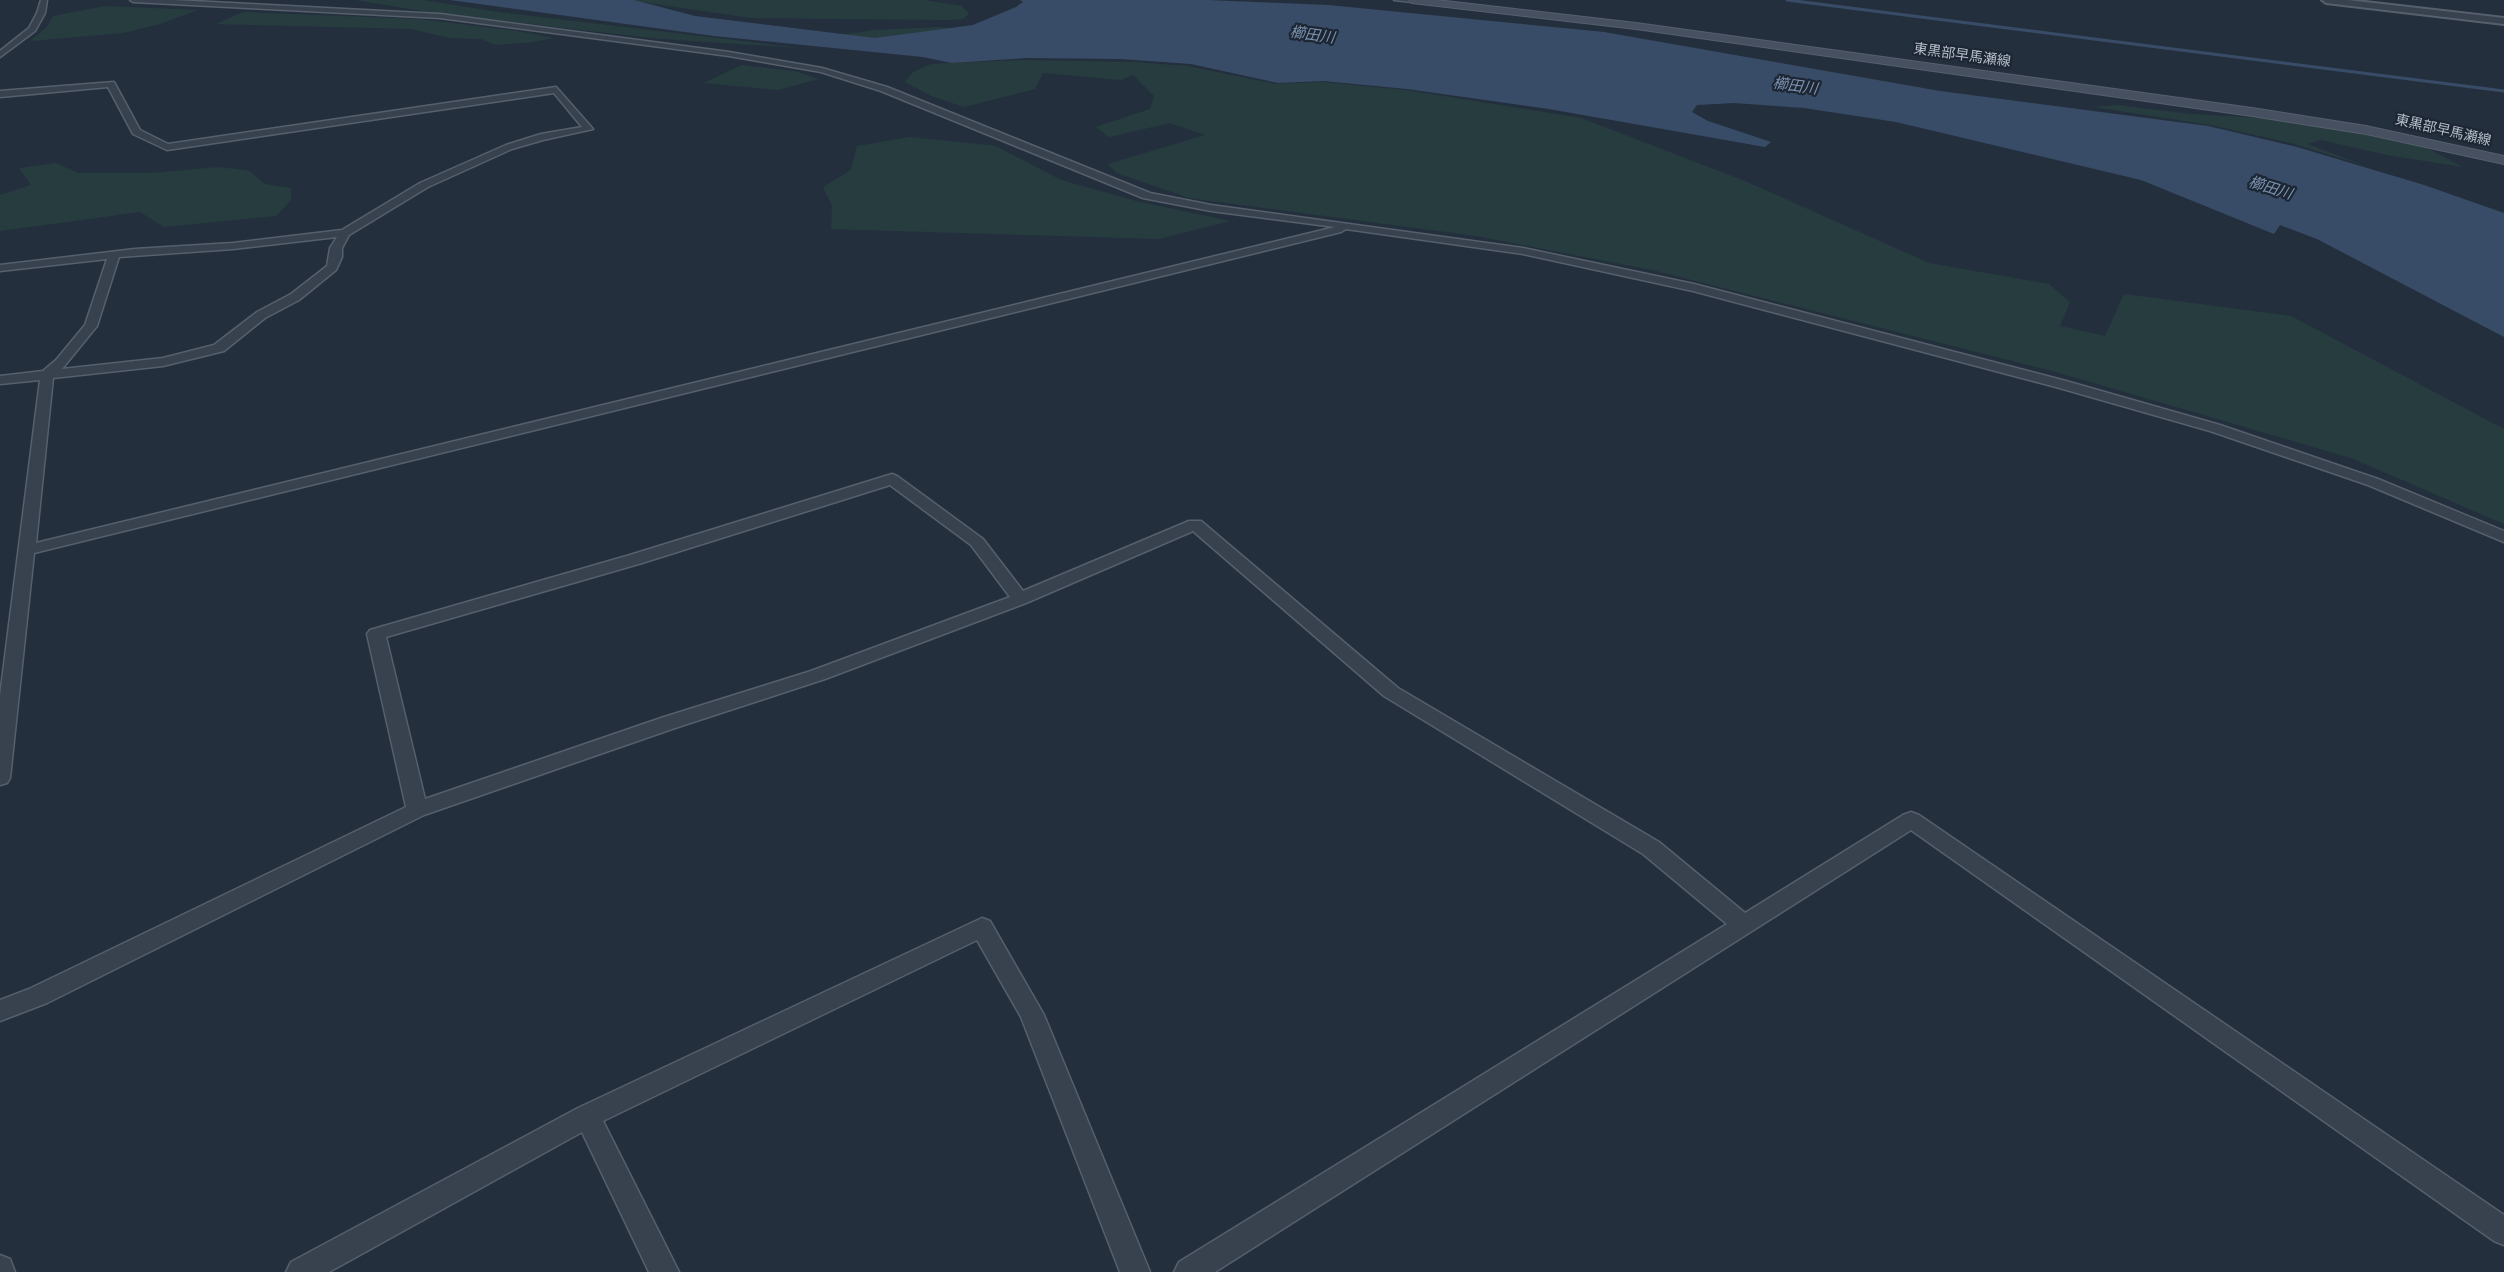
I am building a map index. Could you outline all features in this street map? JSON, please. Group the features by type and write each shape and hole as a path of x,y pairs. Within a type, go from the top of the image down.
{"main road":[{"name":"東黒部早馬瀬線","path":"1413,0 1693,34 2252,111 2366,130 2504,160"}],"street":[{"path":"0,56 32,29 41,13 44,0"},
{"path":"133,0 440,16 783,62 842,75 884,89 1147,196 1211,208 1492,246 1694,288 2061,384 2215,428 2337,469 2504,537"},
{"path":"1397,0 1413,0"},
{"path":"2326,0 2504,21"},
{"path":"0,94 111,84 136,132 167,147 555,90 588,129 541,137 481,157 424,185 345,233 0,268"},
{"path":"28,550 1354,226"},
{"path":"0,380 163,362 219,348 261,315 295,297 332,267 336,257 336,248 345,233"},
{"path":"0,778 47,375 61,363 91,326 114,255"},
{"path":"417,810 376,634 636,559 892,479 976,542 1020,599"},
{"path":"0,1011 38,996 417,810 668,723 818,675 1020,599 1195,524 1390,692 1651,848 1745,926"},
{"path":"1189,1272 1911,820 2504,1231"},
{"path":"301,1272 587,1116 982,927 1032,1015 1135,1272"},
{"path":"587,1116 664,1272"}],"green space":[{"path":"356,0 423,0 498,12 801,48 661,39 428,12"},
{"path":"629,0 924,0 962,6 969,14 963,19 948,20 750,18"},
{"path":"106,6 198,10 160,24 123,33 30,41 47,27 53,16"},
{"path":"243,12 418,19 518,31 553,38 496,45 481,39 450,38 411,29 216,24"},
{"path":"941,27 961,30 915,42 839,35 876,30"},
{"path":"1020,60 1136,62 1187,66 1276,84 1323,82 1406,90 1581,118 1745,181 1929,263 2049,284 2070,302 2060,326 2105,336 2124,294 2291,316 2504,429 2504,524 2351,458 2056,372 1652,270 1476,236 1189,198 1117,173 1108,164 1205,135 1170,123 1109,137 1096,127 1150,109 1154,96 1133,75 1121,80 1043,73 1035,89 964,107 931,96 905,82 913,72 931,64"},
{"path":"742,65 794,71 819,79 778,90 704,83"},
{"path":"2117,105 2191,114 2284,119 2402,141 2427,148 2463,167 2387,155 2321,140 2307,144 2366,166 2291,143 2210,125 2094,107"},
{"path":"910,137 996,146 1061,180 1136,201 1230,221 1159,239 831,229 832,206 823,187 851,170 857,146"},
{"path":"56,163 78,173 151,173 219,167 250,171 264,184 291,188 291,200 276,216 164,227 140,212 0,231 0,195 31,185 19,168"}],"water":[{"name":"櫛田川","path":"450,0 634,0 695,16 875,38 973,25 1016,7 1023,2 1020,0 1207,0 1328,5 1604,32 1940,91 2208,126 2297,147 2424,185 2504,213 2504,337 2317,239 2280,225 2274,234 2141,180 1896,122 1804,108 1734,103 1697,105 1692,112 1708,121 1771,142 1765,147 1549,109 1407,89 1323,81 1278,83 1191,64 1121,59 1027,58 952,63 923,57 714,36"}],"waterway":[{"path":"1787,0 2504,91"}]}
